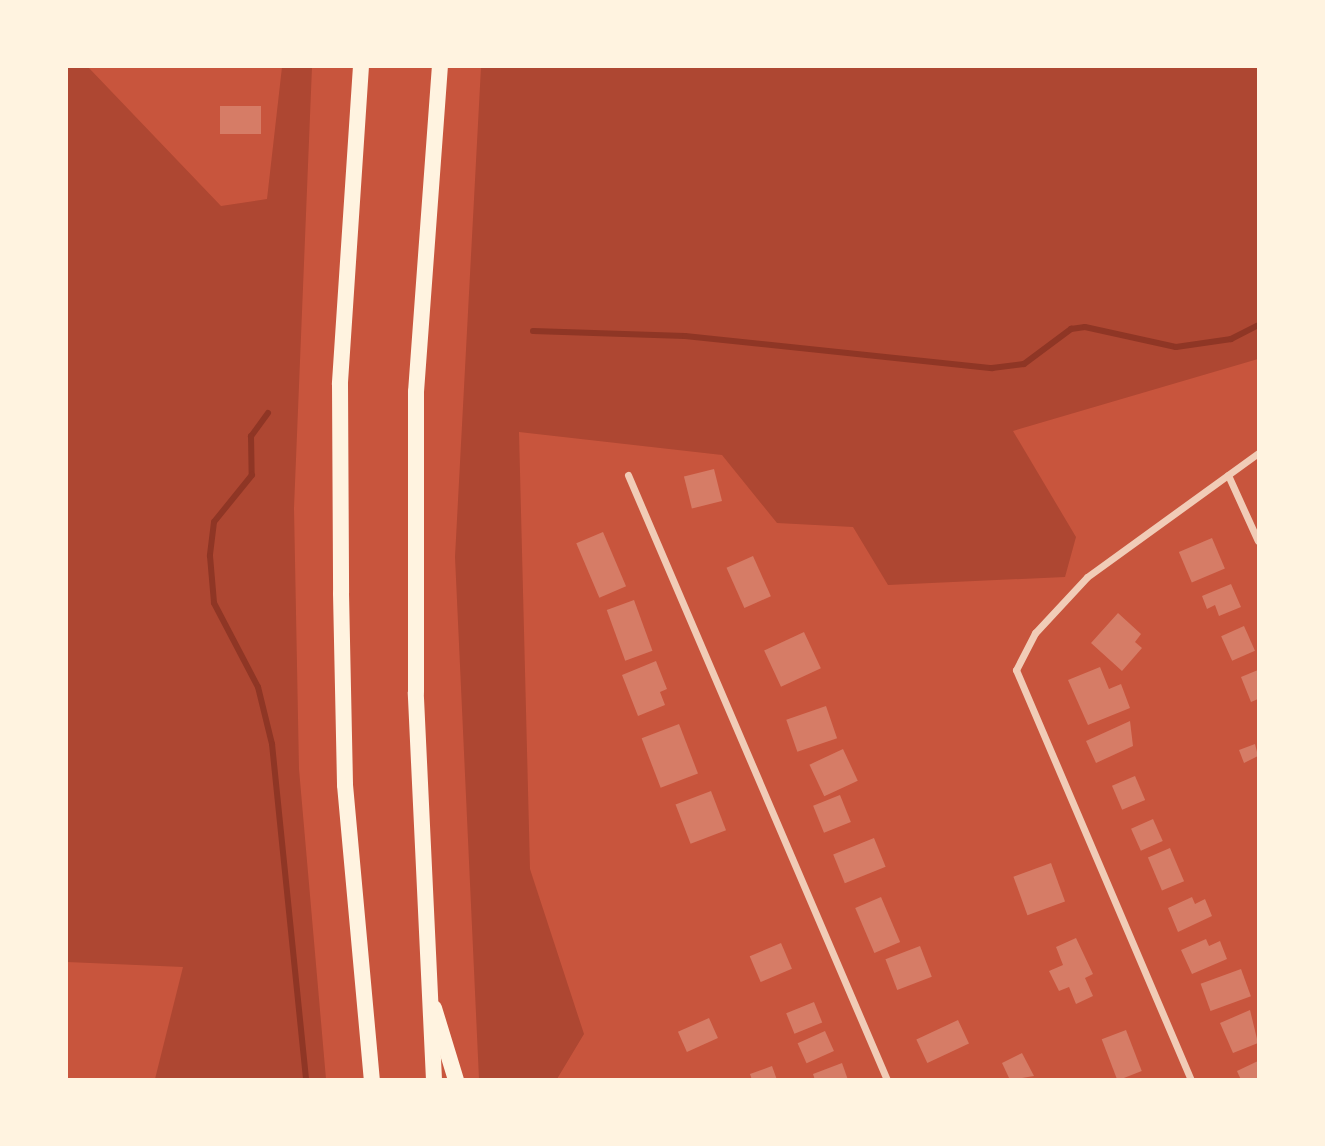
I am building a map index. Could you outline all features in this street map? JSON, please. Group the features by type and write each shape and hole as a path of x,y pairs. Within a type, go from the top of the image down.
{"highway":[{"path":"361,66 340,384 341,593 345,785 372,1080"},
{"path":"434,1080 416,692 416,392 440,66"},
{"path":"428,989 456,1080"},
{"path":"363,1080 366,1035"}],"street":[{"path":"1191,1080 1016,670 1035,634 1087,578 1258,453"},
{"path":"628,475 887,1080"},
{"path":"1228,475 1258,541"}],"shaded area":[{"path":"67,66 88,67 221,206 267,199 282,67 312,67 294,508 299,769 326,1079 155,1079 183,967 67,962"},
{"path":"481,67 1258,67 1258,359 1013,431 1076,537 1065,577 888,585 853,527 777,523 722,455 519,432 530,869 584,1034 557,1079 479,1079 455,557"}],"building":[{"path":"220,106 261,106 261,134 220,134"},
{"path":"714,469 722,501 692,509 684,476"},
{"path":"603,532 626,586 599,598 576,543"},
{"path":"1212,538 1225,568 1192,582 1179,552"},
{"path":"753,556 771,596 744,608 727,568"},
{"path":"1231,584 1241,607 1219,616 1215,605 1207,609 1202,596"},
{"path":"634,600 652,651 625,661 607,610"},
{"path":"1118,613 1141,634 1135,642 1142,648 1122,671 1091,643"},
{"path":"1244,626 1255,651 1232,661 1221,636"},
{"path":"804,632 821,668 781,687 764,651"},
{"path":"656,661 667,689 660,692 665,705 638,716 622,675"},
{"path":"1100,667 1109,689 1121,684 1130,708 1088,725 1068,680"},
{"path":"1258,670 1258,699 1251,702 1241,677"},
{"path":"826,706 837,738 797,752 786,720"},
{"path":"1130,721 1133,746 1096,763 1086,741"},
{"path":"679,724 698,773 661,788 642,738"},
{"path":"1255,744 1258,756 1244,763 1239,750"},
{"path":"843,749 858,781 824,796 809,765"},
{"path":"1135,776 1145,800 1122,810 1112,786"},
{"path":"711,791 726,830 691,844 676,805"},
{"path":"840,795 851,822 824,833 813,806"},
{"path":"1153,819 1163,841 1141,851 1131,829"},
{"path":"874,838 886,867 845,883 833,854"},
{"path":"1170,848 1184,881 1162,891 1148,857"},
{"path":"1051,863 1065,902 1027,915 1013,877"},
{"path":"881,897 900,942 874,953 855,908"},
{"path":"1192,897 1195,904 1205,899 1212,916 1178,932 1168,908"},
{"path":"1076,938 1093,974 1085,978 1093,996 1076,1004 1069,987 1059,991 1049,971 1063,965 1056,947"},
{"path":"1206,939 1209,946 1220,941 1227,959 1192,974 1181,950"},
{"path":"781,943 792,969 761,982 750,956"},
{"path":"920,946 932,977 897,990 885,959"},
{"path":"1241,969 1251,996 1211,1011 1201,984"},
{"path":"814,1002 822,1022 794,1034 786,1013"},
{"path":"1250,1010 1258,1043 1233,1053 1220,1023"},
{"path":"709,1018 718,1038 687,1052 678,1032"},
{"path":"958,1020 969,1044 927,1063 916,1039"},
{"path":"1126,1030 1142,1071 1117,1080 1102,1039"},
{"path":"825,1031 834,1051 807,1063 798,1043"},
{"path":"1022,1053 1034,1076 1010,1080 1002,1063"},
{"path":"1258,1061 1258,1080 1241,1080 1237,1071"},
{"path":"842,1063 848,1080 815,1080 813,1074"},
{"path":"772,1066 777,1080 752,1080 750,1074"}],"waterway":[{"path":"533,331 685,336 992,368 1024,364 1071,329 1085,327 1176,347 1231,339 1258,325"},
{"path":"268,413 251,436 252,475 214,522 210,556 214,603 258,687 272,744 306,1080"}]}
